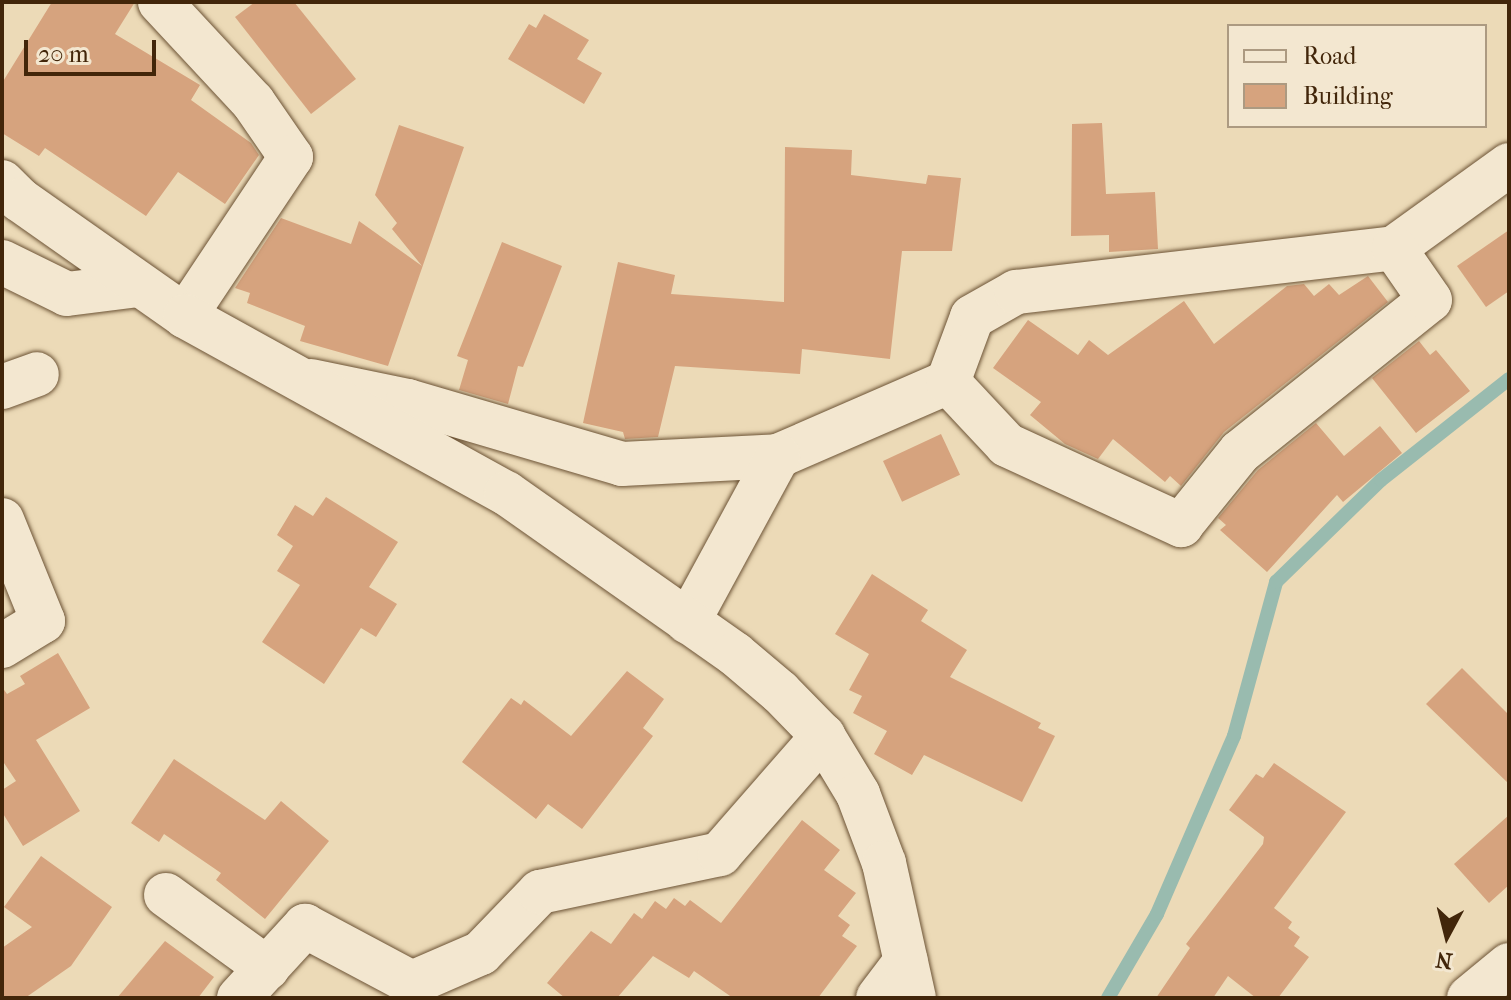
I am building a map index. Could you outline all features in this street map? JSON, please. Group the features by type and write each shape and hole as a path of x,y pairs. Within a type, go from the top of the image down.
{"street":[{"path":"160,2 253,102 291,157 185,316"},
{"path":"310,381 408,401 622,464 778,456 948,382 972,317 1016,292 1394,248 1509,165"},
{"path":"2,182 20,200 185,316 310,381 506,493 735,654 823,736 858,794 884,863 910,979 878,998"},
{"path":"948,382 1007,445 1181,525 1240,452 1430,300 1394,248"},
{"path":"2,262 67,294 138,285"},
{"path":"688,622 778,456"},
{"path":"2,520 43,621 2,646"},
{"path":"166,895 253,983 305,926 412,983 481,953 540,892 720,854 823,736"},
{"path":"1469,998 1509,965"}],"building":[{"path":"52,2 135,2 115,34 200,85 191,100 251,143 259,155 225,204 178,172 146,216 45,148 39,156 2,133 2,83"},
{"path":"255,2 294,2 356,79 311,114 235,17"},
{"path":"544,14 589,40 577,59 602,73 584,104 508,59 529,24 536,28"},
{"path":"1102,123 1106,194 1155,192 1158,249 1109,252 1109,235 1071,236 1072,124"},
{"path":"399,125 464,147 388,366 300,341 305,326 247,303 250,293 235,288 281,218 351,244 359,221 422,266 392,229 397,223 375,195"},
{"path":"785,147 852,150 851,175 926,184 928,175 961,178 952,251 902,251 890,359 802,349 800,374 675,366 658,437 625,439 623,432 583,423 618,262 675,275 671,294 784,302"},
{"path":"1509,230 1509,291 1486,307 1457,266"},
{"path":"502,242 562,266 523,367 518,366 508,404 459,390 468,360 457,356"},
{"path":"1368,276 1388,302 1224,432 1181,486 1170,476 1165,482 1113,439 1098,459 1065,444 1030,415 1041,402 993,368 1028,320 1078,355 1089,340 1108,355 1184,301 1214,344 1287,286 1304,284 1314,296 1329,284 1339,295"},
{"path":"1419,341 1430,355 1436,350 1470,391 1416,433 1372,378"},
{"path":"1316,423 1344,456 1380,426 1402,453 1343,502 1337,495 1267,572 1220,530 1226,525 1218,518 1258,470"},
{"path":"941,434 960,475 902,502 883,461"},
{"path":"326,497 398,542 369,587 397,604 376,637 361,628 324,684 262,642 300,585 277,571 293,546 277,535 295,505 313,516"},
{"path":"872,574 928,610 921,621 967,650 950,677 1041,723 1038,728 1055,736 1022,802 924,755 912,775 874,754 887,731 853,713 862,696 849,690 869,654 835,634"},
{"path":"58,653 90,708 36,740 80,811 23,846 2,812 2,790 16,781 2,760 2,687 7,694 25,684 20,676"},
{"path":"1462,668 1509,715 1509,784 1426,704"},
{"path":"627,671 664,699 643,728 653,736 582,829 548,804 536,819 462,762 511,698 521,705 524,700 571,736"},
{"path":"174,759 265,820 281,801 329,841 265,919 216,880 221,873 164,834 159,842 131,823"},
{"path":"1274,763 1346,812 1274,908 1292,922 1288,928 1300,937 1294,946 1309,957 1278,998 1256,998 1228,976 1213,998 1156,998 1190,948 1186,944 1263,844 1264,837 1229,810 1256,774 1263,778"},
{"path":"1509,815 1509,885 1489,903 1454,864"},
{"path":"802,820 840,850 824,870 856,893 838,916 850,925 842,936 857,946 818,998 733,998 694,971 689,978 653,956 617,998 565,998 547,983 591,931 611,944 634,913 642,919 655,901 666,909 674,898 685,906 690,900 721,923"},
{"path":"41,856 112,907 71,966 25,998 2,998 2,948 32,927 4,907"},
{"path":"165,941 214,977 198,998 117,998"}],"waterway":[{"path":"1108,998 1157,914 1234,736 1276,582 1381,480 1509,379"}]}
